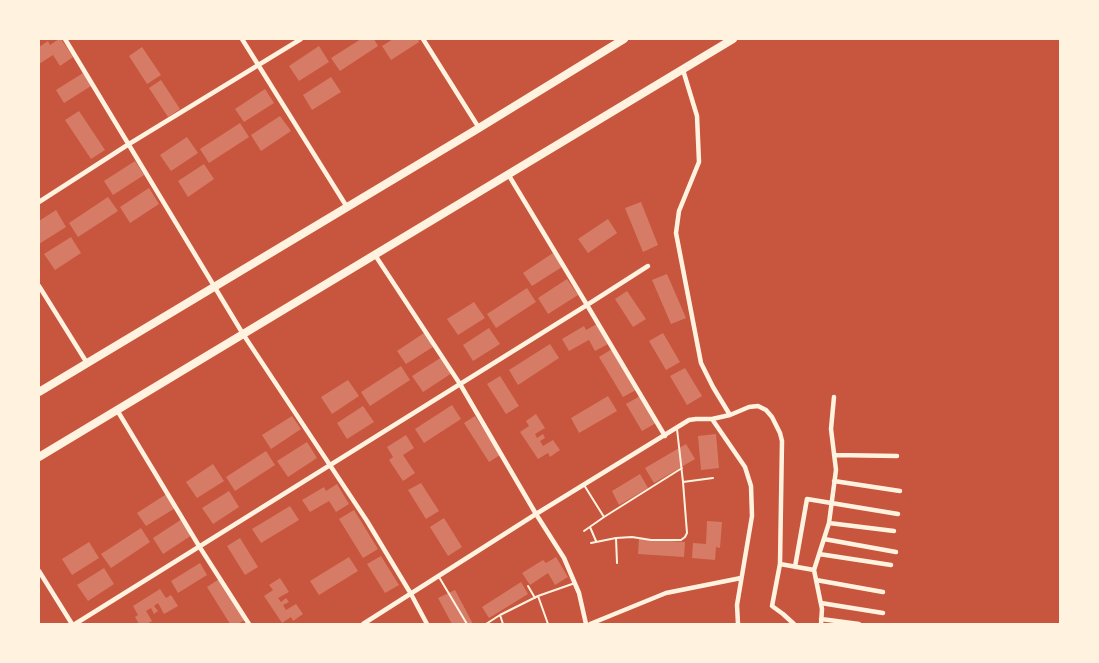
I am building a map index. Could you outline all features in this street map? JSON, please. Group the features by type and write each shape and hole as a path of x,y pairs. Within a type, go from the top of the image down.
{"highway":[{"path":"39,392 624,39"},
{"path":"39,457 733,39"}],"street":[{"path":"65,39 243,334 368,521 427,624"},
{"path":"242,39 347,207"},
{"path":"39,202 301,39"},
{"path":"423,39 479,128"},
{"path":"683,70 697,116 699,162 679,211 676,233 701,363 730,415"},
{"path":"508,174 665,436"},
{"path":"375,255 460,384 564,558 588,624 666,593 741,578"},
{"path":"39,571 74,624 648,266"},
{"path":"39,286 87,363"},
{"path":"834,397 831,429 836,470 829,523 814,570 822,609 821,621 859,624"},
{"path":"363,624 689,420 712,419 758,406 772,417 782,441 780,564 772,606 794,624"},
{"path":"117,410 249,624"},
{"path":"712,419 745,467 751,486 752,516 737,605 738,624"},
{"path":"834,455 897,456"},
{"path":"834,481 900,491"},
{"path":"795,567 807,499 898,514"},
{"path":"829,523 894,531"},
{"path":"824,539 896,552"},
{"path":"819,554 891,565"},
{"path":"780,564 814,570"},
{"path":"816,580 883,592"},
{"path":"821,603 883,614"}],"lane":[{"path":"591,543 616,538 681,540 685,537 687,532 677,429"},
{"path":"584,531 682,468"},
{"path":"683,482 713,478"},
{"path":"584,485 604,517"},
{"path":"590,527 596,542"},
{"path":"616,538 617,563"},
{"path":"439,576 467,624"},
{"path":"486,624 537,597 575,583"},
{"path":"528,586 537,597 548,624"},
{"path":"500,615 503,624"}],"building":[{"path":"59,39 73,57 60,66 53,55 39,64 39,47 48,41 50,45"},
{"path":"361,39 374,39 378,46 340,71 331,58"},
{"path":"393,39 418,39 419,42 391,60 382,46"},
{"path":"319,46 329,62 299,81 289,66"},
{"path":"142,47 161,75 147,84 129,56"},
{"path":"83,73 91,86 64,103 56,90"},
{"path":"331,77 341,92 312,110 303,95"},
{"path":"161,80 180,109 168,117 149,88"},
{"path":"265,89 274,103 244,122 235,109"},
{"path":"79,111 105,150 91,159 65,120"},
{"path":"280,116 291,131 261,151 251,135"},
{"path":"240,123 249,137 209,163 200,149"},
{"path":"187,137 198,153 171,171 160,155"},
{"path":"135,161 144,175 113,195 104,181"},
{"path":"204,164 214,179 188,197 178,181"},
{"path":"149,188 159,204 130,223 120,207"},
{"path":"108,197 118,211 78,237 69,223"},
{"path":"641,202 658,245 643,252 625,208"},
{"path":"56,210 66,227 39,244 39,221"},
{"path":"608,219 617,233 588,253 578,239"},
{"path":"71,237 81,253 55,270 44,254"},
{"path":"553,253 562,267 532,286 523,273"},
{"path":"667,274 686,318 671,324 652,280"},
{"path":"567,279 578,295 548,314 538,298"},
{"path":"527,288 536,302 496,328 487,314"},
{"path":"627,291 646,319 633,327 615,299"},
{"path":"474,302 485,318 458,335 447,319"},
{"path":"597,324 608,344 595,351 589,340 569,351 562,339 584,326 586,330"},
{"path":"489,328 500,344 473,361 463,345"},
{"path":"427,331 436,345 406,364 397,351"},
{"path":"663,333 680,362 666,370 649,341"},
{"path":"550,344 559,358 518,385 509,370"},
{"path":"612,349 636,390 623,397 599,357"},
{"path":"442,357 452,373 423,392 412,376"},
{"path":"401,366 410,380 370,406 361,392"},
{"path":"685,368 702,396 687,405 670,376"},
{"path":"500,376 519,406 506,414 487,384"},
{"path":"348,380 359,396 332,414 321,397"},
{"path":"608,396 617,411 579,433 571,418"},
{"path":"640,396 656,423 642,431 626,404"},
{"path":"452,405 461,419 424,443 415,429"},
{"path":"363,406 374,422 347,439 337,423"},
{"path":"536,414 545,428 535,434 537,438 543,434 545,438 540,441 543,446 553,440 560,450 550,457 548,453 538,459 520,432 529,426 526,421"},
{"path":"292,416 301,429 271,449 262,435"},
{"path":"475,416 500,455 489,462 464,423"},
{"path":"716,434 719,468 701,470 698,436"},
{"path":"406,435 414,448 403,455 415,473 403,481 389,460 393,457 387,447"},
{"path":"307,442 317,458 288,477 277,461"},
{"path":"686,444 695,459 654,483 645,468"},
{"path":"266,451 275,465 235,491 226,477"},
{"path":"213,464 224,481 197,498 186,482"},
{"path":"640,474 648,488 619,505 612,491"},
{"path":"421,483 439,511 426,519 408,490"},
{"path":"337,484 349,504 336,512 329,501 310,512 302,500 324,487 326,491"},
{"path":"229,491 239,507 213,524 202,508"},
{"path":"168,493 177,507 146,526 137,513"},
{"path":"290,506 299,520 261,543 252,529"},
{"path":"354,510 378,549 363,558 339,519"},
{"path":"444,518 462,547 448,556 430,527"},
{"path":"182,519 192,535 163,554 153,538"},
{"path":"707,521 722,522 720,548 716,547 715,560 692,558 693,543 706,544"},
{"path":"141,528 150,542 111,568 101,554"},
{"path":"240,538 258,567 245,575 227,546"},
{"path":"639,539 685,542 684,557 638,554"},
{"path":"89,542 99,558 72,575 62,559"},
{"path":"381,556 399,585 385,593 367,564"},
{"path":"349,557 358,571 319,595 310,581"},
{"path":"556,557 568,577 555,585 548,573 530,585 522,573 543,560 546,563"},
{"path":"200,563 207,575 178,593 171,581"},
{"path":"104,568 114,584 88,601 77,585"},
{"path":"280,578 289,592 278,598 281,602 286,598 289,602 283,605 286,610 296,604 303,614 293,621 291,617 282,623 264,596 273,590 269,585"},
{"path":"219,579 245,620 238,624 230,624 207,587"},
{"path":"521,582 528,594 489,618 482,607"},
{"path":"160,589 166,598 171,595 178,606 164,614 158,603 154,606 158,611 154,614 151,608 146,611 152,621 139,624 135,617 138,615 133,606"},
{"path":"455,590 473,624 452,624 438,598"}]}
